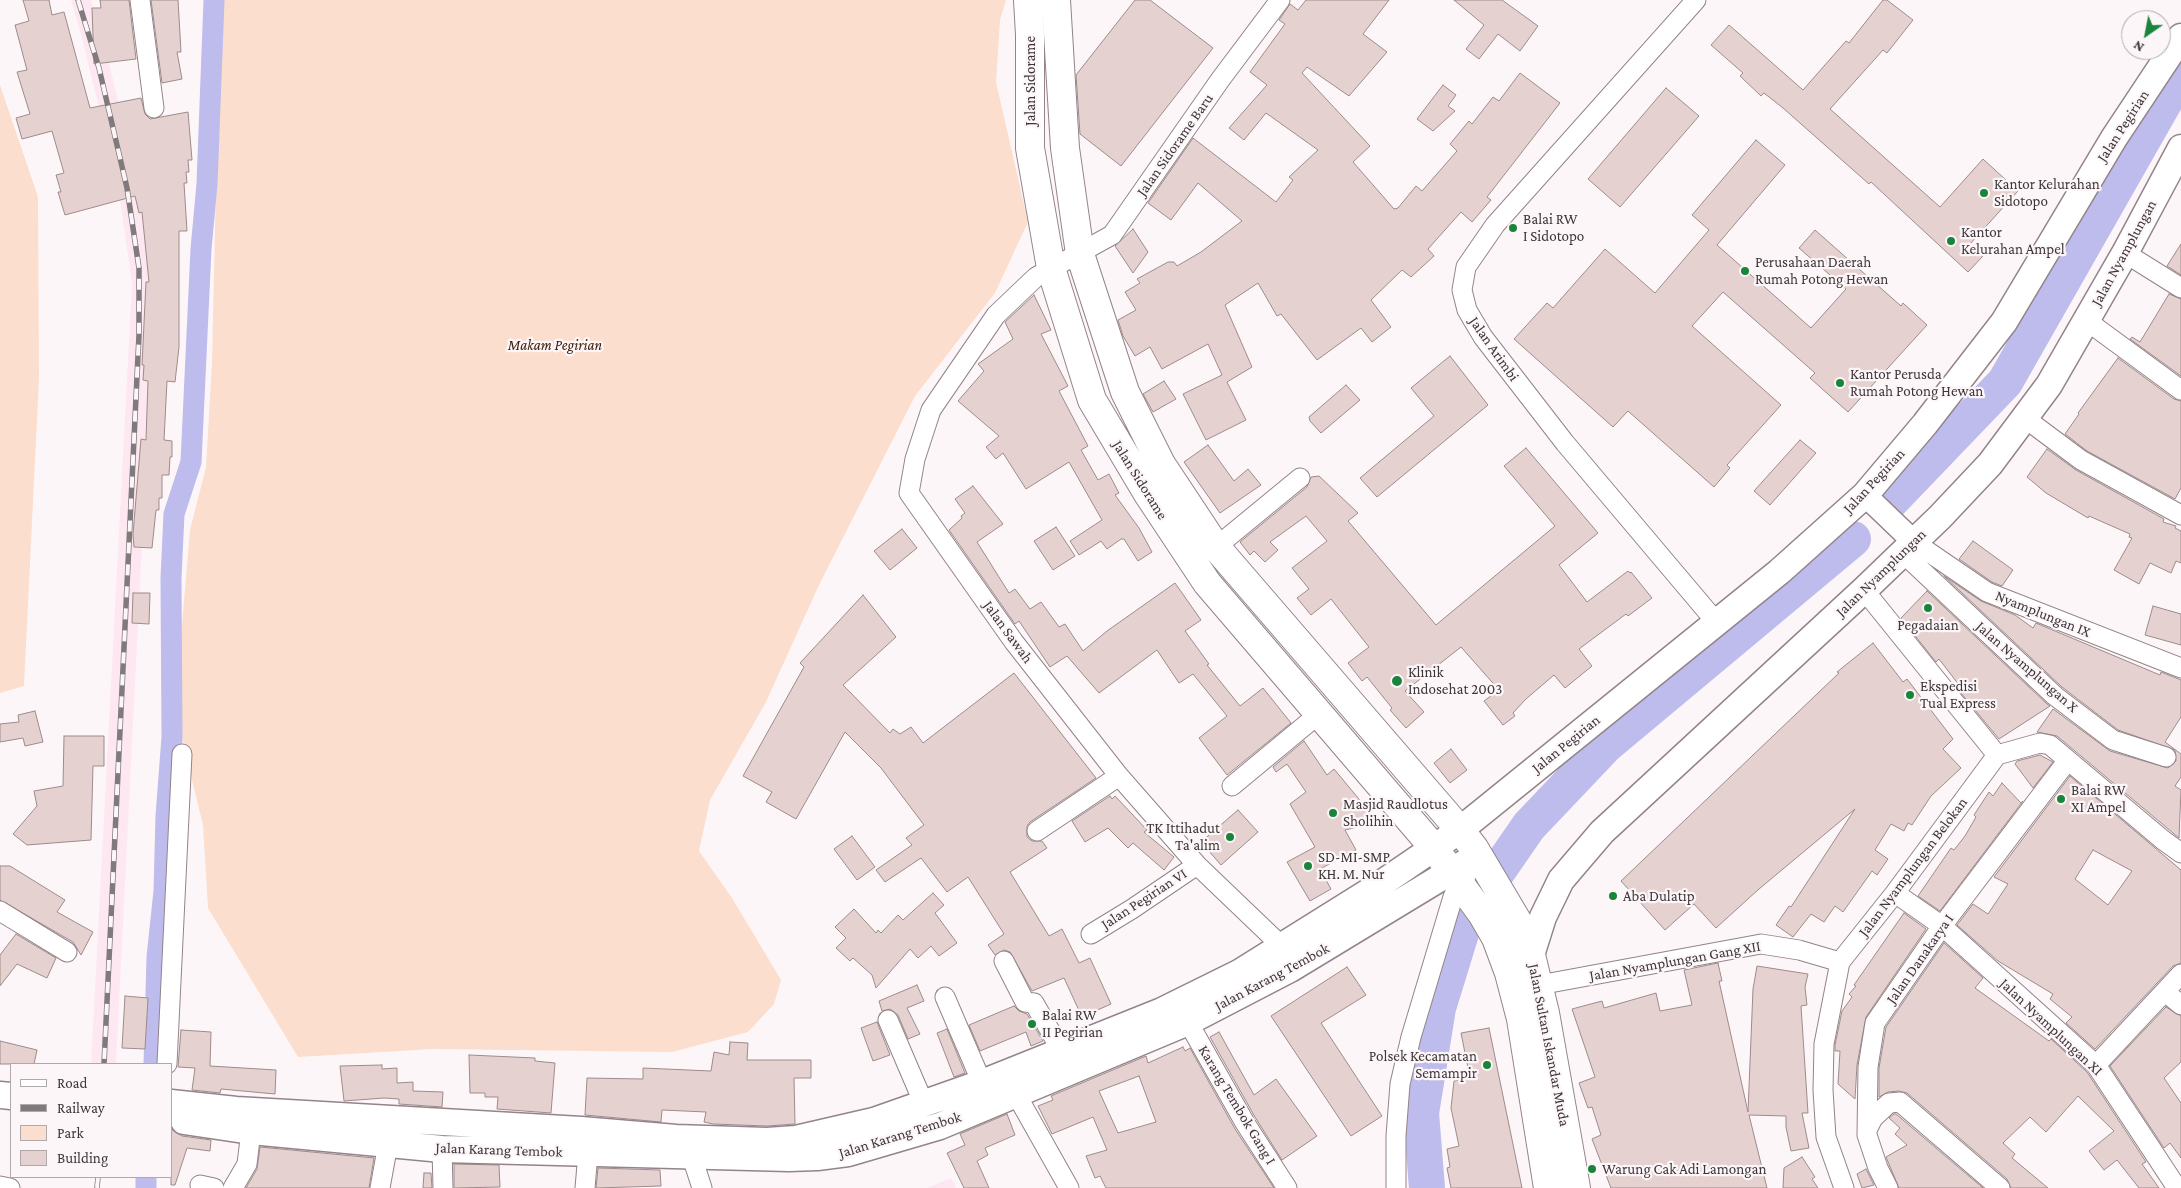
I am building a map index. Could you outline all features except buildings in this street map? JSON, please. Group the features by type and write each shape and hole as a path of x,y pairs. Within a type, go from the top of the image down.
{"highway":[{"name":"Jalan Sidorame","path":"1028,0 1030,36 1030,148 1051,268 1092,400 1148,494 1207,583 1434,848 1465,891"},
{"name":"Jalan Sidorame","path":"1056,0 1065,148 1080,254 1125,392 1161,464 1216,547 1460,830 1486,870"},
{"name":"Jalan Sultan Iskandar Muda","path":"1486,870 1519,924 1531,954 1539,985 1576,1188"},
{"name":"Jalan Sultan Iskandar Muda","path":"1465,891 1496,938 1515,996 1548,1188"}],"main road":[{"name":"Jalan Pegirian","path":"1460,830 1779,572 1865,495 1925,424 2004,322 2114,138 2181,37"},
{"name":"Jalan Nyamplungan","path":"1531,954 1543,917 1561,880 1602,832 1864,590 1990,464 2026,419 2087,321 2178,163"},
{"name":"Jalan Karang Tembok","path":"172,1118 241,1123 494,1124 676,1138 767,1141 796,1139 857,1125 982,1083 1067,1061 1188,1022 1292,955 1460,830"},
{"name":"Jalan Karang Tembok","path":"172,1103 241,1123 388,1144 442,1149 692,1157 808,1158 848,1152 940,1126 1016,1094 1067,1061 1239,973 1465,891 1486,870"},
{"path":"493,1150 494,1124"}],"street":[{"path":"140,0 154,108"},
{"name":"Jalan Sidorame Baru","path":"1051,268 1112,235 1220,80 1280,0"},
{"name":"Jalan Arimbi","path":"1696,0 1496,225 1466,267 1462,290 1468,310 1483,337 1565,443 1717,623"},
{"path":"2125,253 2181,288"},
{"name":"Jalan Sawah","path":"1051,268 1036,277 996,315 931,410 915,459 909,493 1014,642 1120,776 1197,865 1292,955"},
{"path":"2087,321 2181,390"},
{"path":"2026,419 2081,460 2181,515"},
{"path":"1216,547 1300,478"},
{"path":"1865,495 1908,548"},
{"name":"Nyamplungan IX","path":"1908,548 1994,595 2181,668"},
{"name":"Jalan Nyamplungan X","path":"1908,548 2055,696 2113,740 2166,757"},
{"path":"1864,590 1997,755 2040,742 2050,745 2181,853"},
{"path":"1232,786 1320,713"},
{"path":"167,1063 182,754"},
{"name":"Jalan Nyamplungan Belokan","path":"1844,1188 1826,1137 1823,1090 1824,1044 1840,962 1895,893 1997,755"},
{"name":"Jalan Danakarya I","path":"1888,1188 1878,1168 1867,1135 1868,1067 1875,1024 1942,926 2068,760"},
{"path":"1037,831 1120,776"},
{"name":"Jalan Pegirian VI","path":"1091,934 1197,865"},
{"path":"1396,1188 1396,1136 1400,1084 1410,1037 1465,891"},
{"name":"Jalan Nyamplungan XI","path":"1895,893 1942,926 2096,1065 2177,1188"},
{"path":"0,911 67,952"},
{"name":"Jalan Nyamplungan Gang XII","path":"1539,985 1761,944 1799,950 1840,962"},
{"path":"1004,961 1025,1002 1034,1003 1067,1061"},
{"path":"2096,1065 2181,974"},
{"path":"2165,992 2181,1005"},
{"path":"945,997 982,1083"},
{"path":"888,1020 924,1104"},
{"name":"Karang Tembok Gang I","path":"1188,1022 1245,1123 1287,1188"},
{"path":"1016,1094 1069,1188"},
{"path":"1868,1128 1873,1118 1889,1103 1900,1102 2000,1188"},
{"path":"233,1188 248,1164 241,1123"},
{"path":"380,1188 388,1144"},
{"path":"442,1149 443,1188"},
{"path":"585,1188 588,1153"},
{"path":"692,1157 702,1188"},
{"path":"0,1186 10,1188"}],"shaded area":[{"path":"71,0 91,0 103,38 137,180 152,283 148,425 116,1063 91,1063 132,283 118,186"},
{"path":"951,1178 956,1188 927,1188"}],"green space":[{"name":"Makam Pegirian","path":"220,0 1006,0 1000,20 996,82 1028,222 995,293 915,396 819,585 766,702 710,800 699,851 732,898 781,980 774,1004 748,1032 672,1052 433,1049 298,1057 208,908 203,825 182,739 177,685 190,530 206,467 212,363"},
{"path":"0,85 38,197 39,378 24,686 0,693"}],"waterway":[{"path":"154,1063 157,957 164,891 166,816 172,737 171,578 174,514 191,462 201,249 207,184 214,0"},
{"path":"1887,505 2005,382 2169,94 2181,81"},
{"path":"1427,1188 1421,1113 1438,1008 1466,917 1529,826 1605,746 1853,539"},
{"path":"146,1178 146,1188"}],"railway":[{"path":"78,0 99,68 127,188 139,268 139,335 104,1063"},
{"path":"97,1188 98,1178"}],"place":[{"name":"Kantor Kelurahan Sidotopo","path":"1984,193"},
{"name":"Balai RW I Sidotopo","path":"1513,228"},
{"name":"Kantor Kelurahan Ampel","path":"1951,241"},
{"name":"Perusahaan Daerah Rumah Potong Hewan","path":"1745,271"},
{"name":"Kantor Perusda Rumah Potong Hewan","path":"1840,383"},
{"name":"Pegadaian","path":"1928,608"},
{"name":"Klinik Indosehat 2003","path":"1397,681"},
{"name":"Ekspedisi Tual Express","path":"1910,695"},
{"name":"Balai RW XI Ampel","path":"2061,799"},
{"name":"Masjid Raudlotus Sholihin","path":"1333,813"},
{"name":"TK Ittihadut Ta'alim","path":"1230,837"},
{"name":"SD-MI-SMP KH. M. Nur","path":"1308,866"},
{"name":"Aba Dulatip","path":"1613,896"},
{"name":"Balai RW II Pegirian","path":"1032,1024"},
{"name":"Polsek Kecamatan Semampir","path":"1487,1065"},
{"name":"Warung Cak Adi Lamongan","path":"1592,1169"}]}
